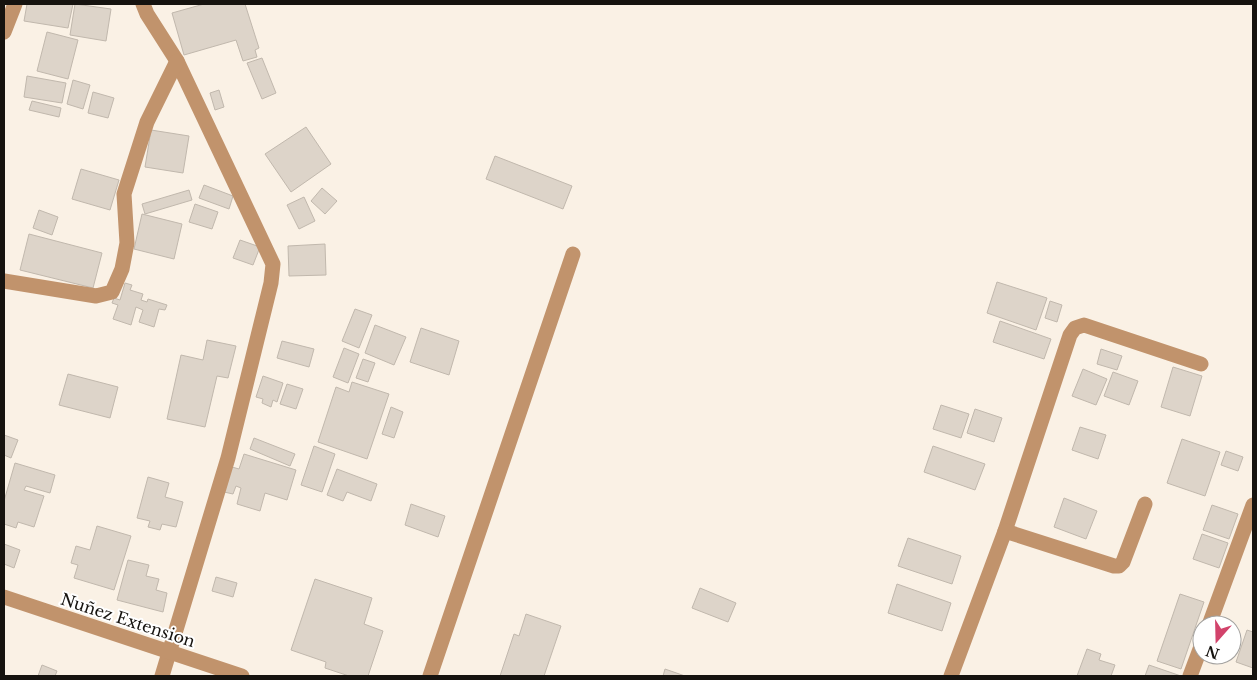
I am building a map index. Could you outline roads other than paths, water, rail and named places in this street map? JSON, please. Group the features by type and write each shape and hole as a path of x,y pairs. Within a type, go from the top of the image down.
{"street":[{"path":"4,32 15,4"},
{"path":"143,4 147,14 176,61 273,264 271,284 228,458 162,676"},
{"path":"4,281 96,296 112,292 122,269 126,243 124,194 147,122 176,61"},
{"path":"430,676 573,254"},
{"path":"951,676 1005,531 1070,335 1075,328 1084,325 1201,364"},
{"path":"1005,531 1082,557 1119,566 1123,562 1145,504"},
{"path":"1213,615 1253,505"},
{"name":"Nuñez Extension","path":"4,597 242,676"}]}
